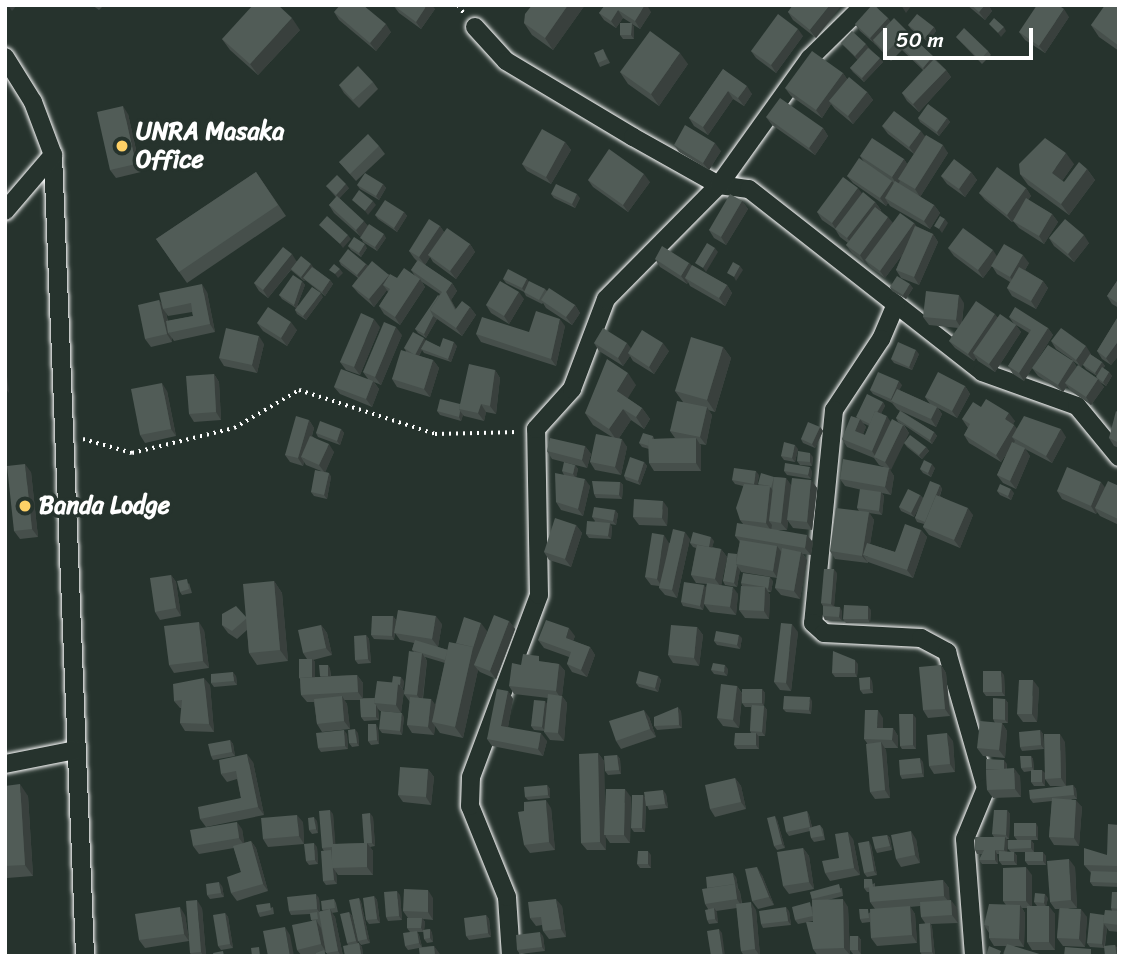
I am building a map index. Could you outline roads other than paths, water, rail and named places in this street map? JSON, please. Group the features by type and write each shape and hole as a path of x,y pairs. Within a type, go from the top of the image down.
{"street":[{"path":"511,956 507,897 470,806 471,777 539,595 536,429 572,389 606,299 719,185 810,58 864,5"},
{"path":"475,27 506,61 719,185 749,189 982,372 1077,406 1119,457"},
{"path":"5,57 33,102 53,155 69,440 76,750 85,956"},
{"path":"5,211 53,155"},
{"path":"896,304 881,339 834,410 813,623 824,633 921,638 947,652 986,788 965,839 974,956"},
{"path":"5,764 76,750"}],"place":[{"name":"UNRA Masaka Office","path":"122,146"},
{"name":"Banda Lodge","path":"25,506"}]}
